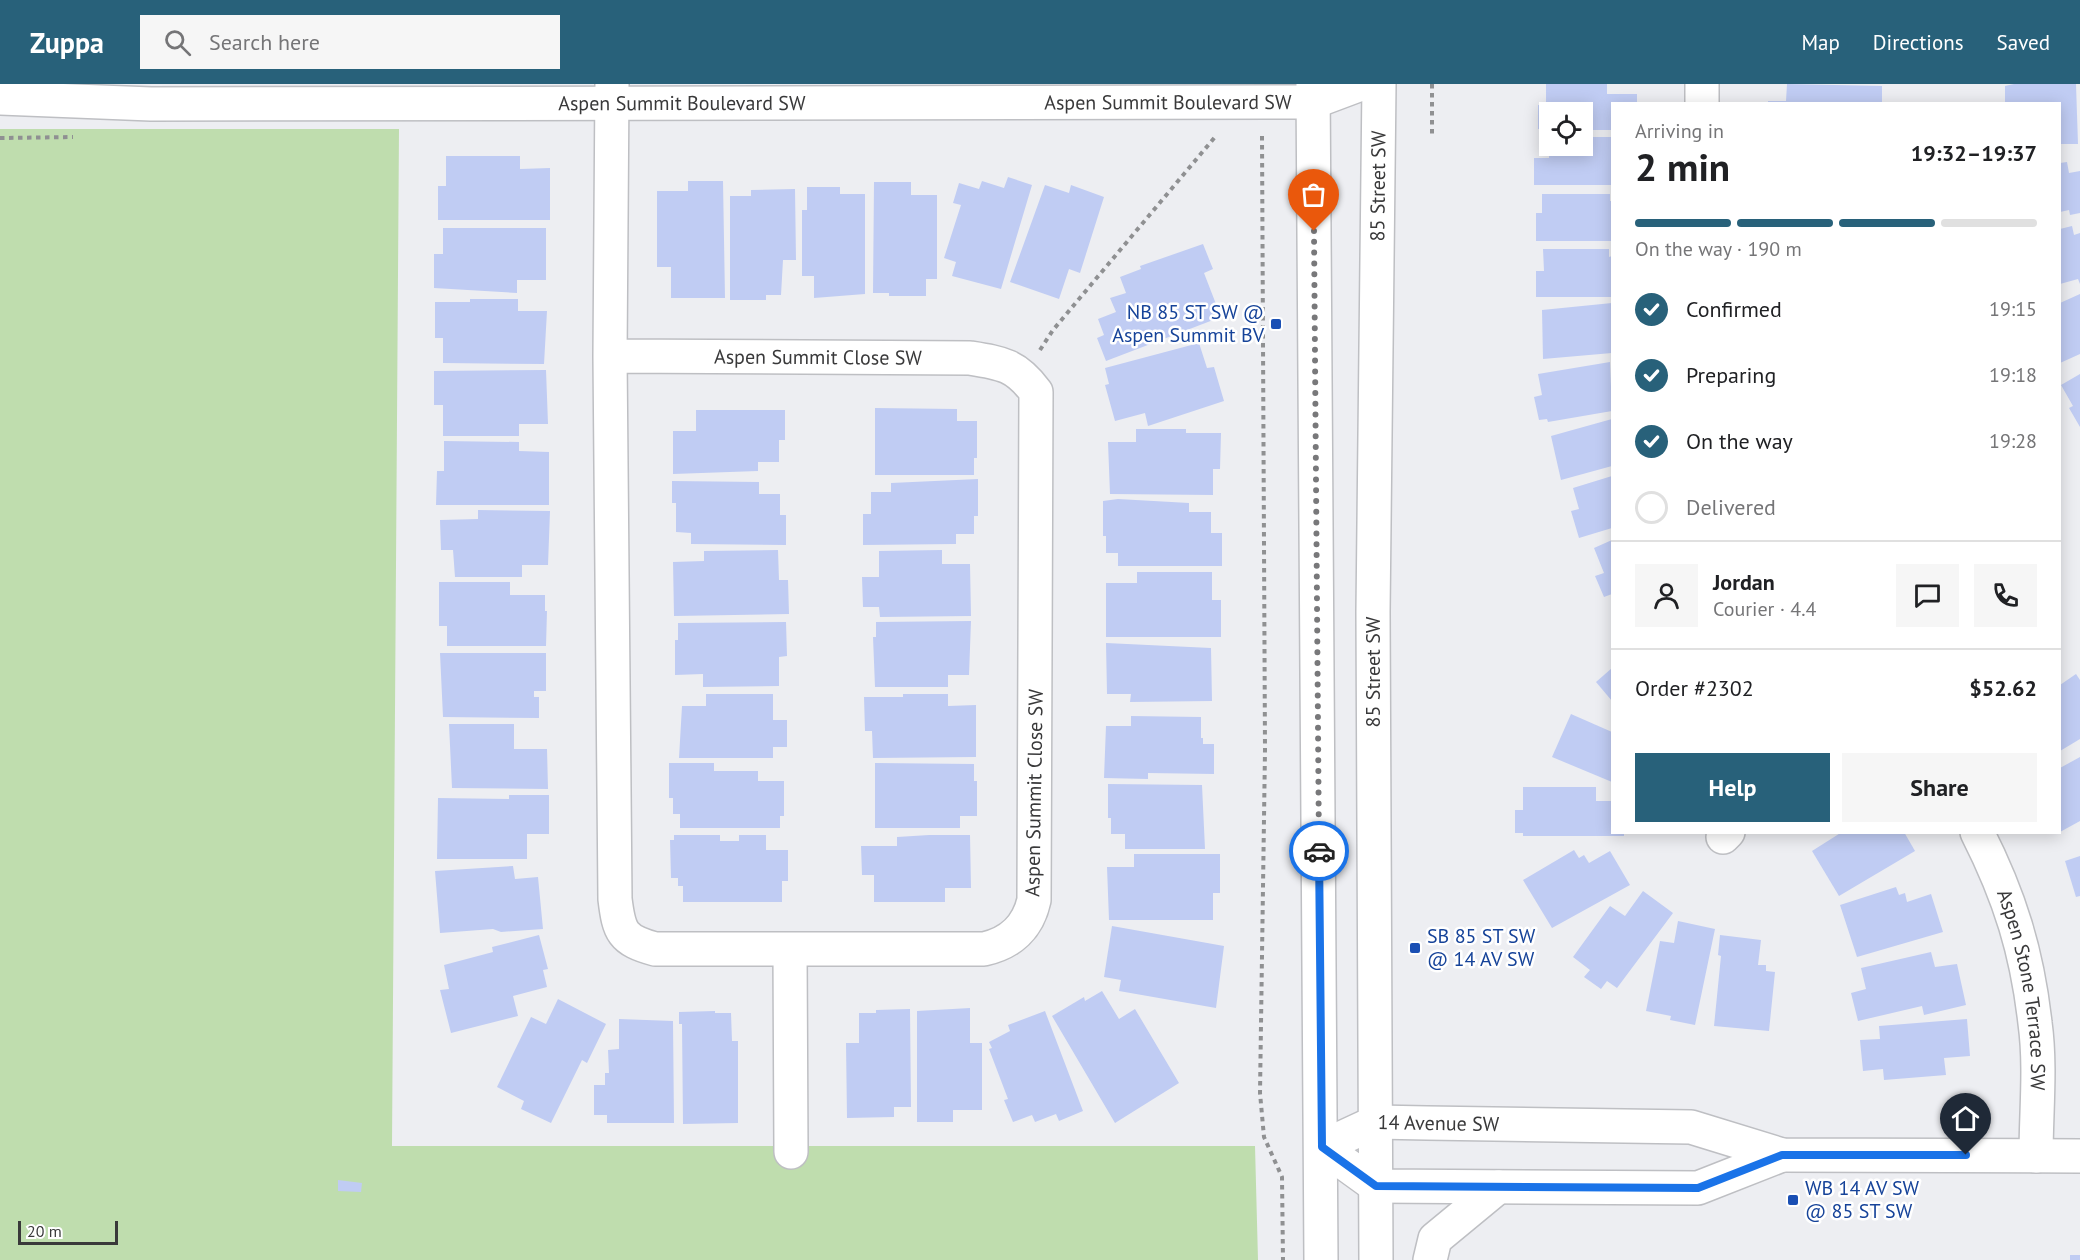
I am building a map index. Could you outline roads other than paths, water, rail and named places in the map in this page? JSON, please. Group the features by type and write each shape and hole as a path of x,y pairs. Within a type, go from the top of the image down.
{"street":[{"name":"Aspen Summit Boulevard SW","path":"0,98 151,104 298,94 612,94 1264,102 1361,84"},
{"name":"85 Street SW","path":"1376,1260 1373,612 1379,84"},
{"path":"1702,84 1702,102"},
{"path":"1313,93 1321,1260"},
{"name":"Aspen Summit Close SW","path":"610,356 970,358 1003,363 1024,375 1036,392 1038,408 1034,900 1026,922 1009,940 984,949 655,949 635,943 623,934 617,921 615,899 610,356 612,94"},
{"name":"Aspen Stone Terrace SW","path":"1978,834 2011,903 2023,948 2036,1025 2036,1156"},
{"path":"790,950 791,1152"},
{"name":"14 Avenue SW","path":"1322,1147 1376,1122 1691,1127 1782,1155 2080,1156"},
{"path":"1322,1147 1376,1186"},
{"name":"14 Avenue SW","path":"1376,1186 1698,1188 1782,1155"},
{"path":"1430,1260 1435,1239 1498,1187"}],"place":[{"name":"NB 85 ST SW @ Aspen Summit BV","path":"1276,324"},
{"name":"SB 85 ST SW @ 14 AV SW","path":"1415,948"},
{"name":"WB 14 AV SW @ 85 ST SW","path":"1793,1200"}]}
